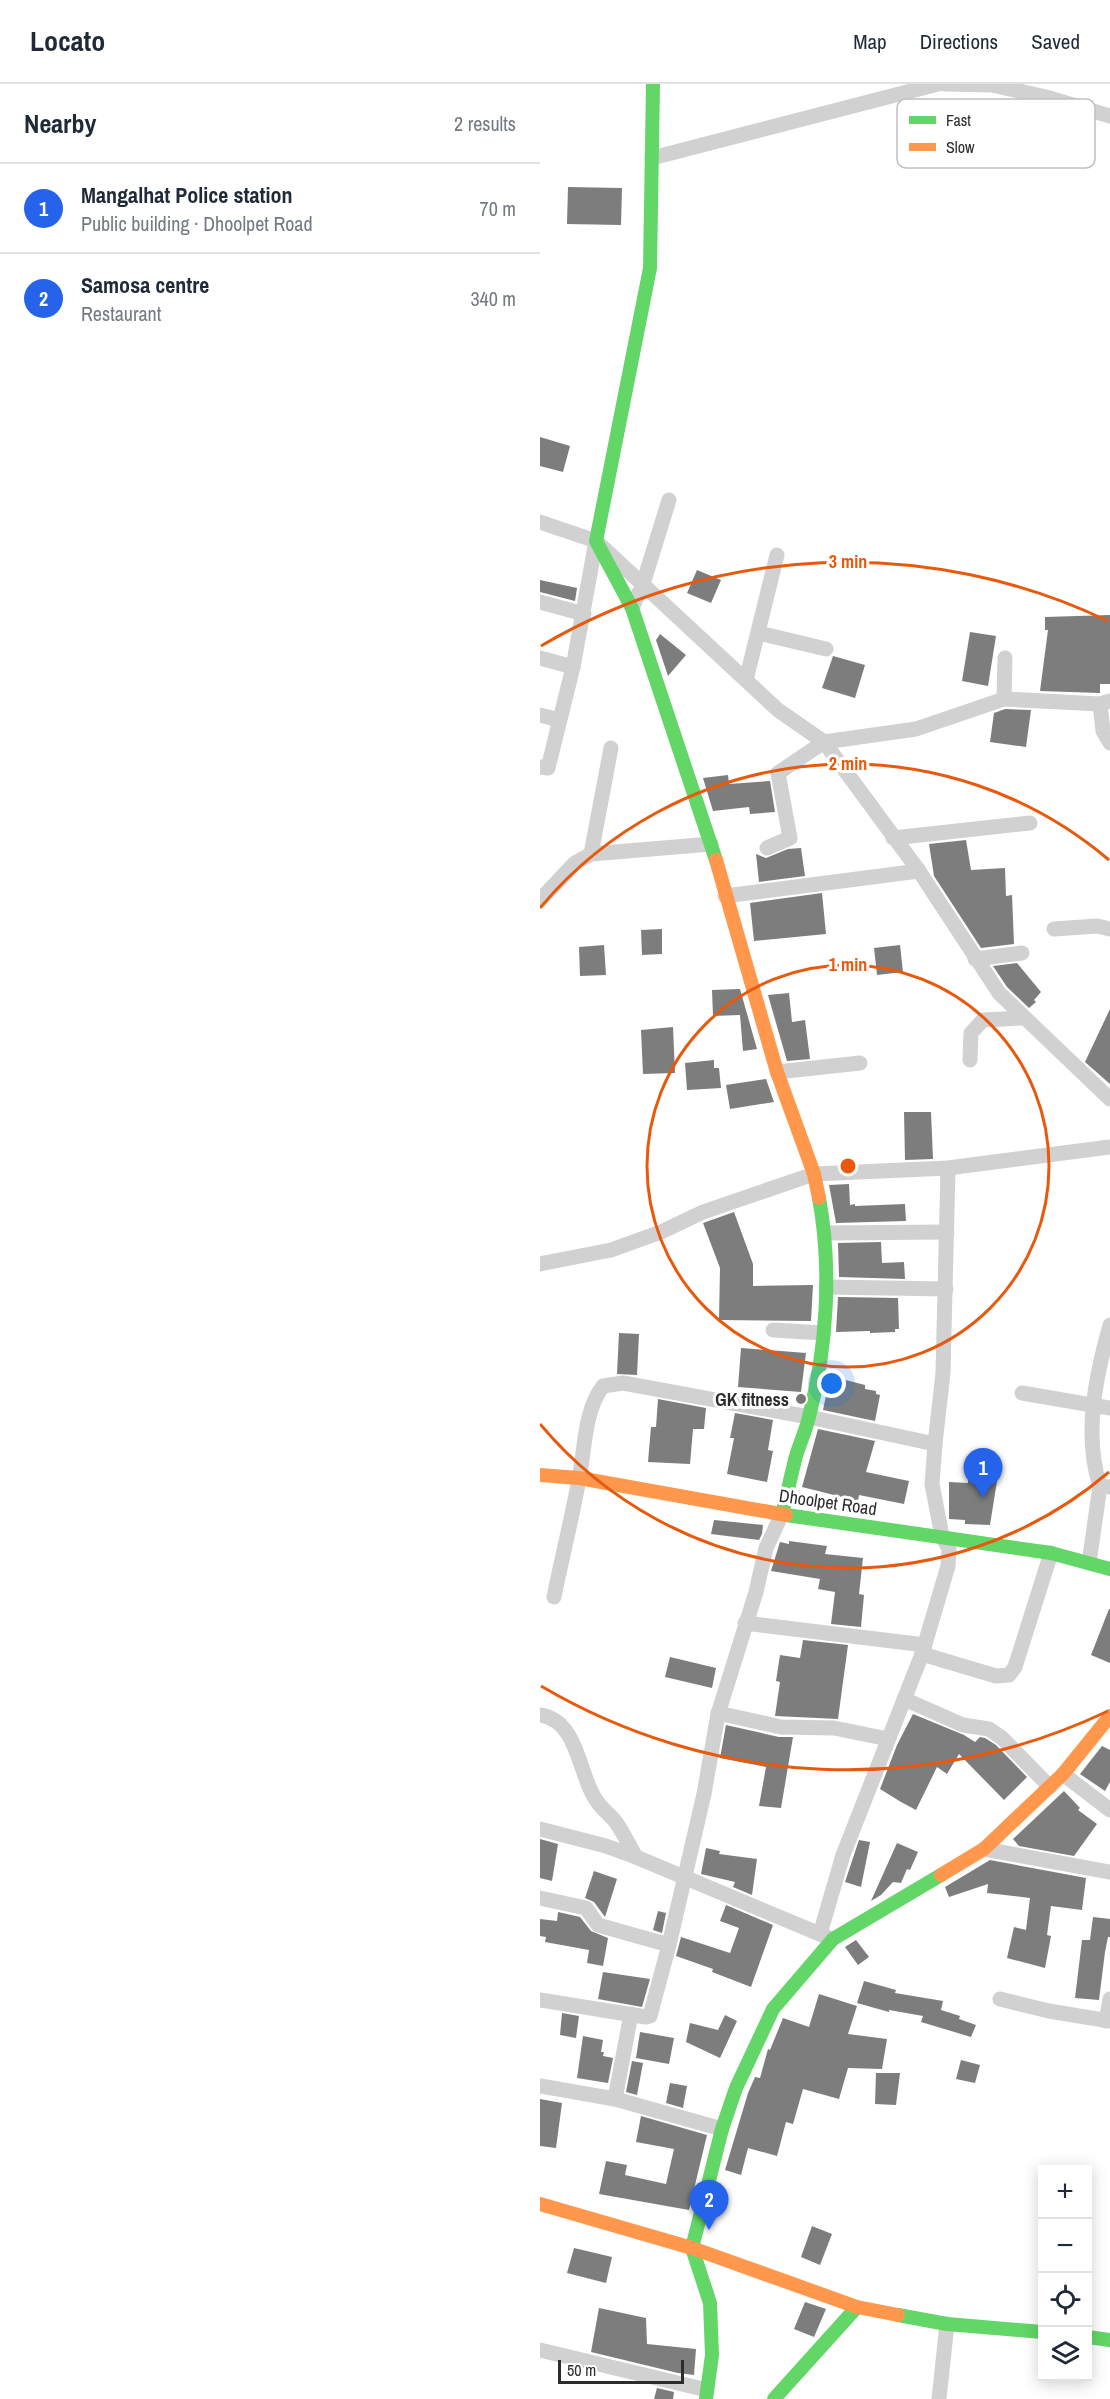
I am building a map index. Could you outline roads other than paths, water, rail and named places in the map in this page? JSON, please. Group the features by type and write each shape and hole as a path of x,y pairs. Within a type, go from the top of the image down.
{"street":[{"path":"540,766 548,768 573,667 650,268 653,84"},
{"path":"652,158 938,84"},
{"path":"944,84 992,85 1053,99"},
{"path":"1095,112 1110,116"},
{"path":"632,608 643,584 669,501"},
{"path":"540,522 596,541 778,710 825,742 919,871 999,993 1110,1099"},
{"path":"540,2000 646,2018 653,2013 686,1878 718,1713 756,1592 766,1548 782,1514 796,1456 809,1417 821,1357 826,1287 825,1233 814,1174 777,1072 711,844 632,608 596,541"},
{"path":"746,680 777,555"},
{"path":"540,602 584,614"},
{"path":"759,633 826,649"},
{"path":"540,658 573,667"},
{"path":"1004,699 1005,658"},
{"path":"766,848 790,838 778,773 825,742 916,729 1004,699 1105,702 1103,731 1110,743"},
{"path":"540,715 559,720"},
{"path":"591,854 611,748"},
{"path":"893,838 1030,823"},
{"path":"540,900 575,863 591,854 711,844"},
{"path":"725,896 919,871"},
{"path":"1054,929 1097,926 1110,928"},
{"path":"975,959 1022,953"},
{"path":"970,1060 971,1033 983,1020 1023,1018"},
{"path":"777,1072 860,1063"},
{"path":"540,1264 611,1250 661,1232 702,1212 814,1174 948,1168 1110,1147"},
{"path":"540,2350 706,2395 712,2355 710,2303 692,2248 722,2128 736,2088 773,2009 826,1936 843,1855 923,1650 948,1566 949,1548 942,1536 932,1484 934,1444 943,1373 948,1168"},
{"path":"825,1233 947,1232"},
{"path":"826,1287 946,1288"},
{"path":"1089,1563 1105,1487 1094,1469 1093,1406 1102,1353 1110,1325"},
{"path":"773,1330 823,1333"},
{"path":"554,1596 579,1478 590,1411 595,1396 603,1386 622,1383 809,1417 934,1444"},
{"path":"1022,1393 1110,1408"},
{"name":"Dhoolpet Road","path":"540,1475 579,1478 782,1514 1051,1553 1110,1569"},
{"path":"745,1623 923,1650 996,1676 1009,1675 1015,1667 1051,1553"},
{"path":"904,1699 963,1725 989,1729 1002,1738 1050,1787"},
{"path":"718,1713 781,1727 834,1728 888,1739"},
{"path":"540,1715 560,1724 571,1738 595,1799 615,1822 636,1857"},
{"path":"826,1936 984,1849 1063,1774 1110,1716"},
{"path":"1063,1774 1110,1810"},
{"path":"540,1828 606,1846 636,1857 826,1936"},
{"path":"984,1849 1110,1872"},
{"path":"540,1898 586,1908 598,1926 669,1945"},
{"path":"1000,1999 1049,2011 1108,2021 1110,1999"},
{"path":"615,2099 632,2014"},
{"path":"540,2086 615,2099 722,2128"},
{"path":"540,2204 692,2248 857,2307 947,2324 1038,2332"},
{"path":"782,2396 857,2307"},
{"path":"939,2399 947,2324"},
{"path":"1092,2338 1110,2340"}],"place":[{"name":"GK fitness","path":"801,1399"},
{"name":"Mangalhat Police station","path":"983,1498"},
{"name":"Samosa centre","path":"709,2230"}]}
